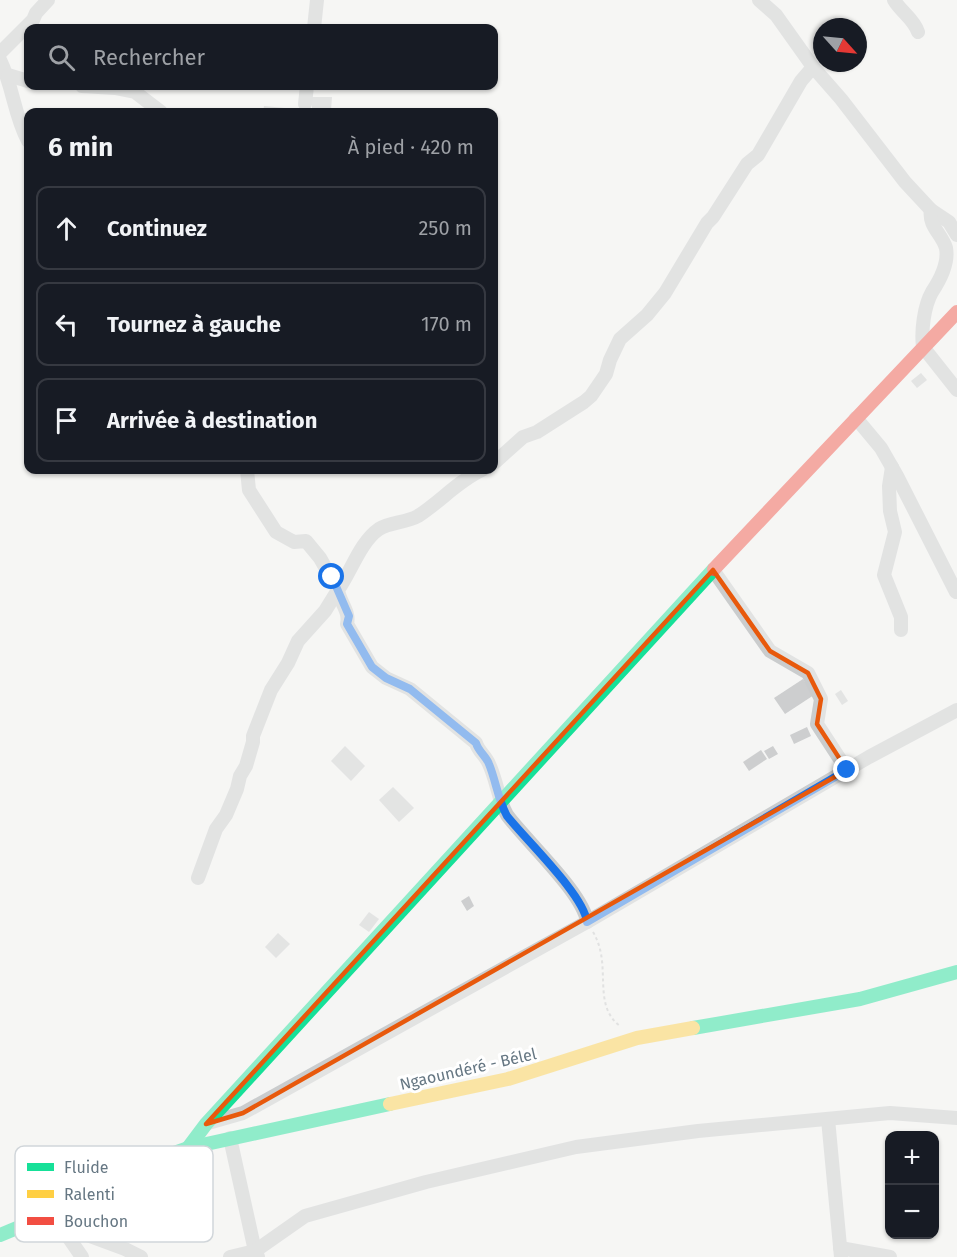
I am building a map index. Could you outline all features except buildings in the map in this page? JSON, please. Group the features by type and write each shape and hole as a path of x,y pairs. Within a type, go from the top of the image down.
{"street":[{"path":"29,24 48,0"},
{"path":"314,24 317,0"},
{"path":"498,459 523,437 549,424 591,396 606,374 620,339 647,315 665,293 707,223 747,164 758,155 801,81 813,67 776,15 759,0"},
{"path":"776,0 776,15"},
{"path":"894,0 903,13 915,23 918,32"},
{"path":"0,53 24,29"},
{"path":"0,60 8,75 13,105 24,131"},
{"path":"817,72 905,182 931,210 949,222 957,236"},
{"path":"8,75 24,80"},
{"path":"125,90 135,92 155,108"},
{"path":"305,104 307,90"},
{"path":"931,210 931,221 946,249 940,283 932,293 927,308 922,338 924,347 957,390"},
{"path":"190,1146 206,1124 713,570 957,312"},
{"path":"856,418 881,448 892,467 956,592"},
{"path":"892,467 889,486 890,511 896,532 884,575 901,617 901,630"},
{"path":"247,474 249,490 276,532 294,542 306,541 320,558 349,616 347,624 372,667 386,678 410,689 476,743 489,762 501,802 513,823 572,890 586,913 587,922"},
{"path":"198,878 216,829 226,815 246,766 253,736 271,690 298,642 325,611 338,591 355,558 380,529 416,517 457,485 475,474"},
{"path":"713,570 770,651 808,672 821,699 817,724 847,770"},
{"path":"206,1124 243,1113 587,922 847,770 957,710"},
{"name":"Ngaoundéré - Bélel","path":"196,1146 508,1080 637,1038 860,999 957,972"},
{"path":"230,1257 257,1254 305,1216 426,1182 576,1147 698,1131 890,1113 957,1118"},
{"path":"828,1119 840,1252 890,1257"},
{"path":"230,1138 257,1254"},
{"name":"Ngaoundéré - Bélel","path":"0,1235 15,1229"},
{"path":"72,1242 82,1257"},
{"path":"106,1242 141,1257"}],"path":[{"path":"587,922 600,946 604,966 603,996 608,1015 637,1038"}],"highlighted area":[{"path":"713,570 770,651 808,673 821,699 817,724 847,770 243,1113 206,1124"}],"traffic: fast":[{"path":"190,1146 206,1124 714,569"},
{"path":"693,1028 860,999 957,972"},
{"path":"197,1146 390,1104"},
{"path":"0,1235 15,1229"}],"traffic: slow":[{"path":"390,1104 508,1079 637,1038 693,1028"}],"traffic: jam":[{"path":"714,569 957,312"}],"route":[{"path":"332,577 349,616 347,624 358,639 372,667 386,678 405,685 476,743 489,762 507,816 572,890 586,913 587,922 847,770"}]}
